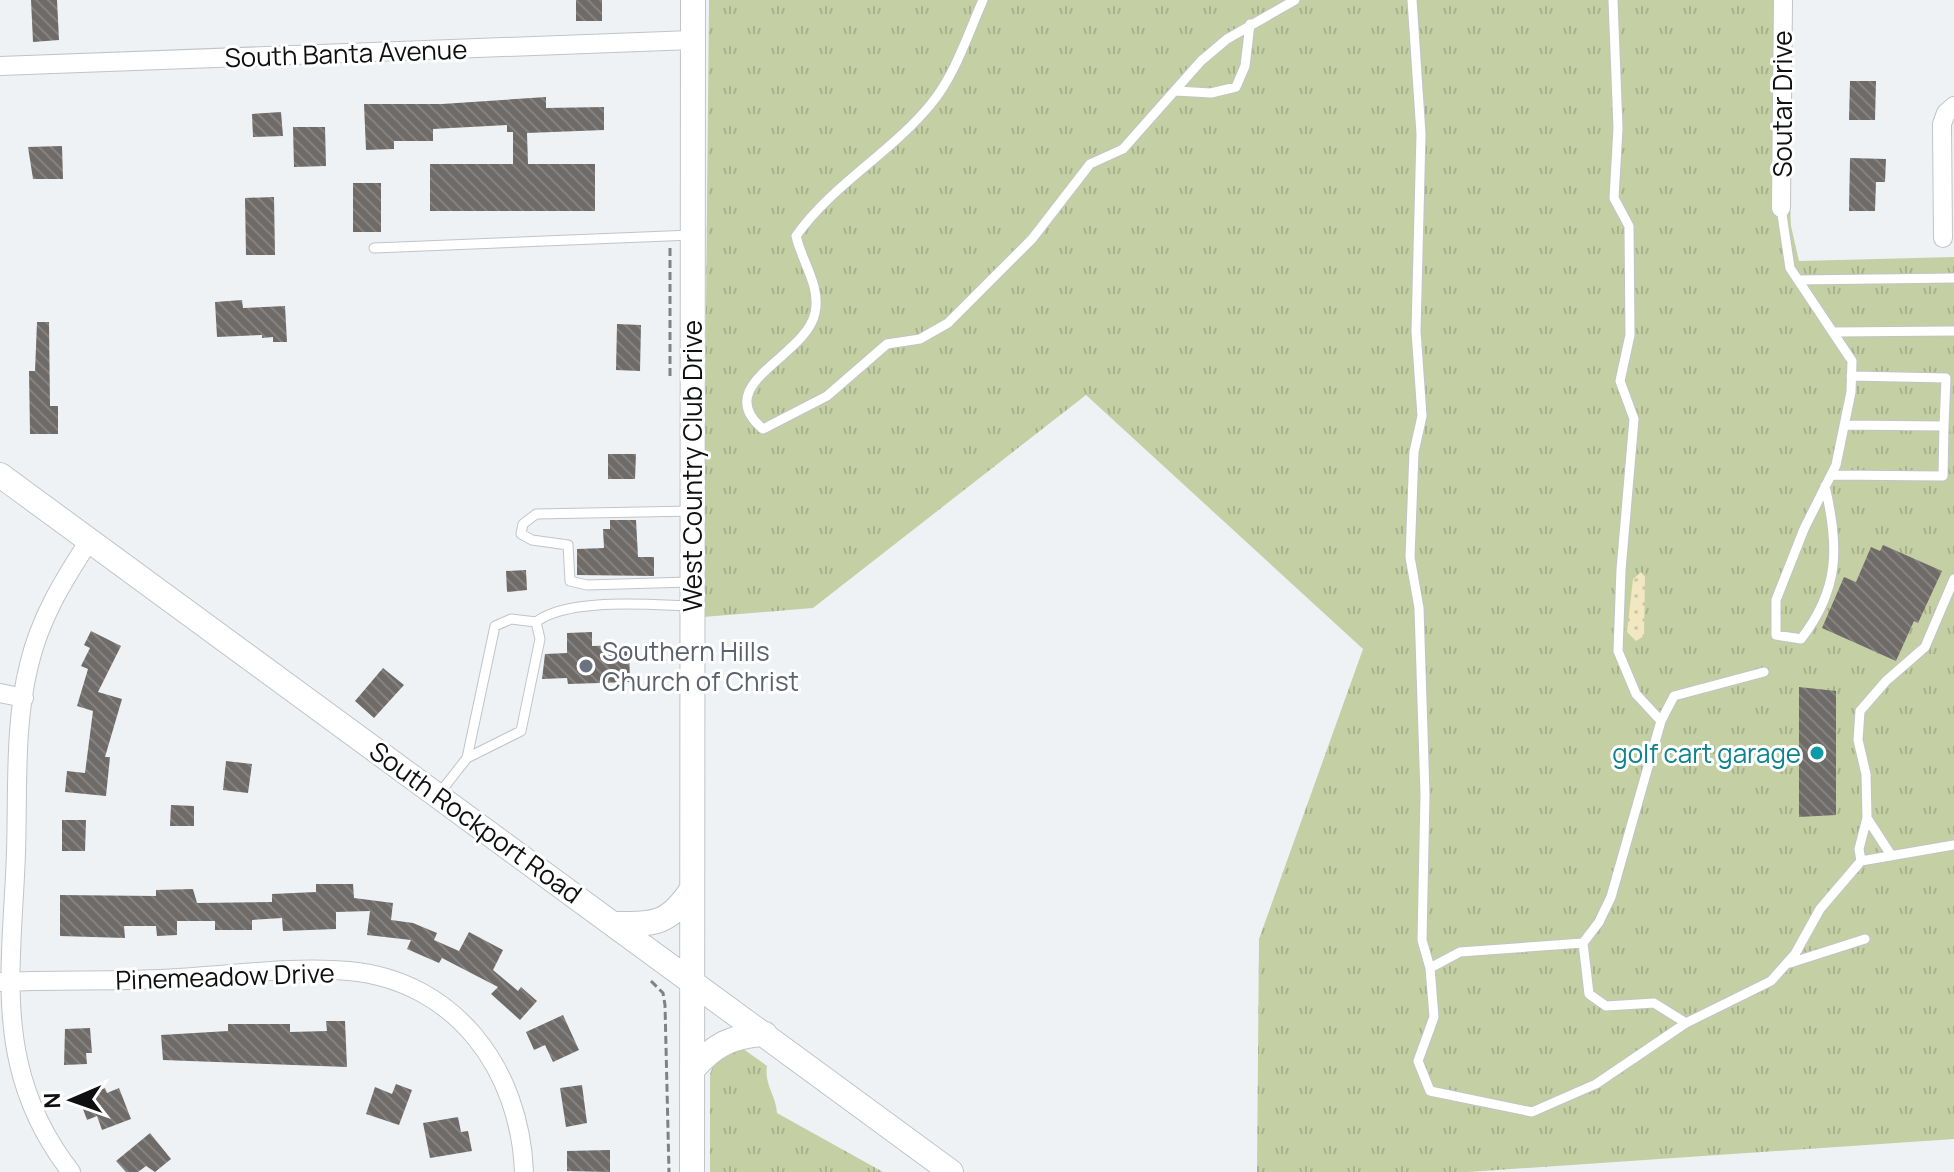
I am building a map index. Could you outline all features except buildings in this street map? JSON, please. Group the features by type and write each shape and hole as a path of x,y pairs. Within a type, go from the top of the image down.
{"main road":[{"name":"West Country Club Drive","path":"692,1172 693,0"},
{"name":"South Rockport Road","path":"0,475 617,924 951,1172"},
{"path":"617,924 661,921 680,907 692,889"},
{"path":"692,1070 720,1043 738,1036 765,1034"}],"street":[{"name":"Soutar Drive","path":"1781,208 1783,0"},
{"name":"South Banta Avenue","path":"0,66 692,40"},
{"path":"1943,238 1942,124 1946,113 1954,106"},
{"path":"71,1172 47,1136 26,1089 14,1039 6,982 28,668 47,609 89,541"},
{"path":"0,693 24,698"},
{"name":"Pinemeadow Drive","path":"6,982 171,979 323,970 351,971 405,986 455,1015 496,1066 516,1109 524,1172"}],"lane":[{"path":"983,0 949,76 931,104 814,211 796,236 816,290 815,313 807,335 756,377 745,396 749,418 763,429 827,396 887,344 920,339 948,323 1016,258 1090,164 1123,149 1201,61 1250,24 1295,0"},
{"path":"1412,0 1421,134 1416,331 1422,416 1414,452 1409,517 1410,557 1419,608 1425,794 1422,940 1430,968 1434,1017 1418,1061 1430,1091 1532,1112 1596,1084 1686,1023 1771,981 1786,964 1820,909 1861,861 1954,845"},
{"path":"1613,0 1618,128 1614,198 1629,226 1630,335 1620,381 1634,419 1621,570 1618,651 1636,694 1661,721"},
{"path":"1176,91 1211,93 1236,87 1245,66 1250,24"},
{"path":"1781,208 1790,268 1852,361 1844,425 1831,475 1825,486 1776,600 1776,635 1801,639 1822,612 1832,579 1836,532 1825,486"},
{"path":"374,248 692,235"},
{"path":"1798,280 1954,278"},
{"path":"1833,332 1954,331"},
{"path":"1831,475 1943,476 1946,378 1851,376"},
{"path":"1844,425 1944,426"},
{"path":"692,582 587,585 570,581 568,545 532,540 521,534 523,524 536,514 693,511"},
{"path":"1861,861 1859,849 1867,818 1866,774 1858,740 1860,711 1886,681 1925,647 1954,579"},
{"path":"467,758 495,626 511,619 536,622 550,612 630,605 692,606"},
{"path":"438,795 467,758 521,731 540,639 536,622"},
{"path":"1686,1023 1654,1003 1606,1006 1589,994 1583,943 1599,922 1611,897 1661,721 1674,696 1764,672"},
{"path":"1867,818 1891,855"},
{"path":"1786,964 1865,939"},
{"path":"1430,968 1460,952 1583,943"}],"path":[{"path":"652,981 663,993 665,1005 669,1172"}],"green space":[{"path":"709,0 1780,0 1791,226 1799,261 1954,257 1954,1139 1468,1172 1257,1172 1259,939 1363,649 1086,395 813,608 703,617"},
{"path":"742,1048 767,1066 767,1079 777,1113 883,1172 710,1172 710,1074 716,1059"}],"sand":[{"path":"1641,572 1645,577 1644,636 1636,641 1627,632 1633,579"}],"place":[{"name":"Southern Hills Church of Christ","path":"586,666"},
{"name":"golf cart garage","path":"1817,753"}]}
